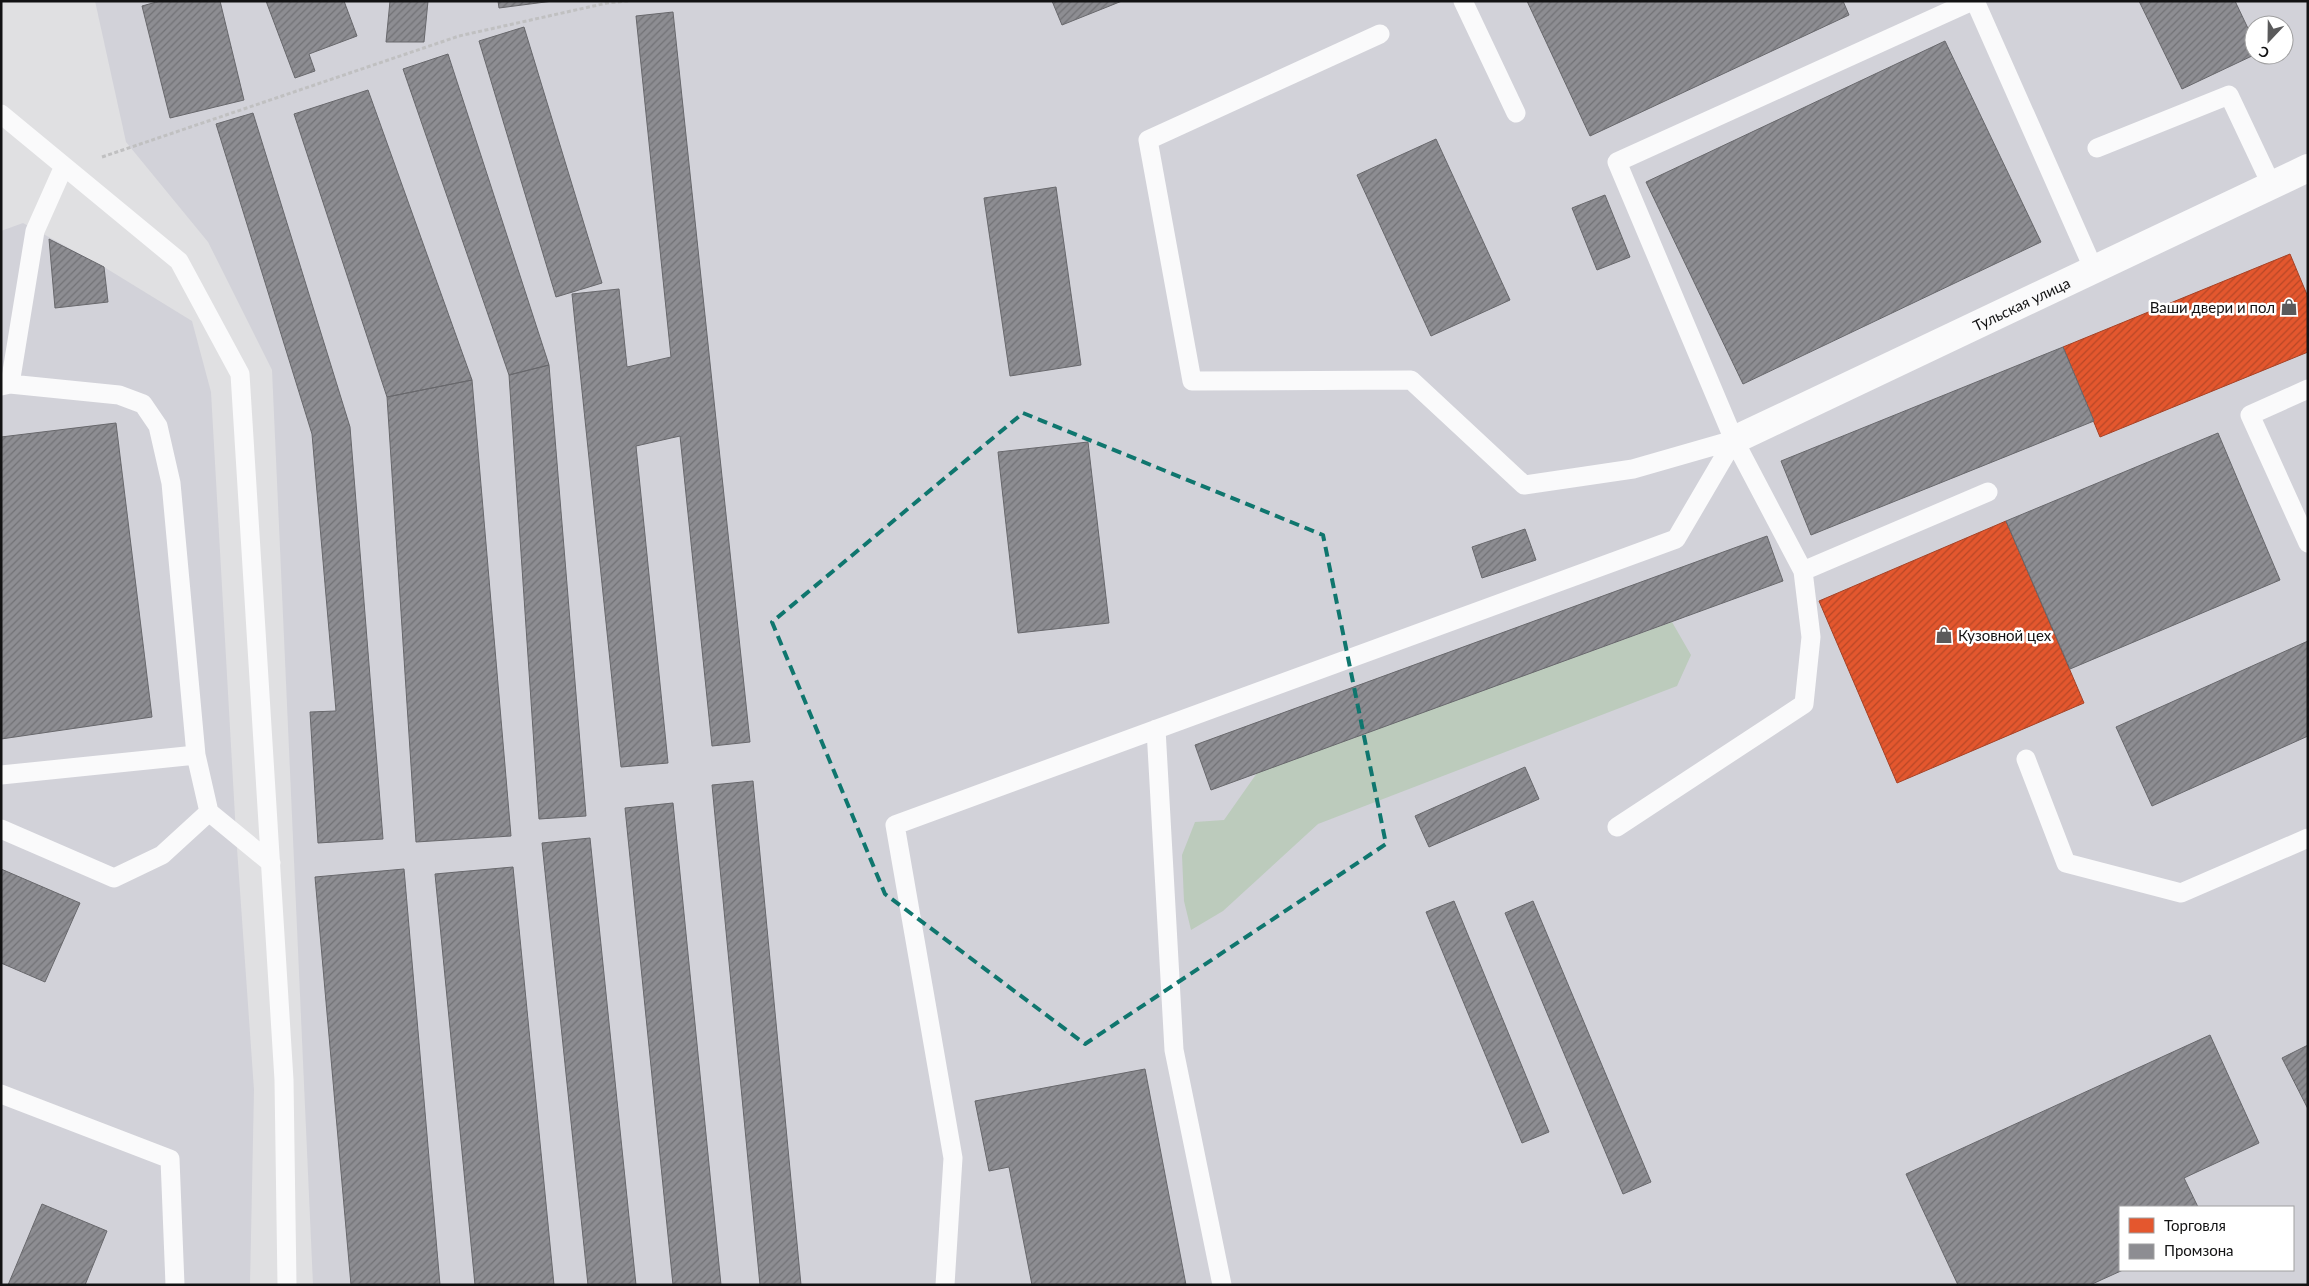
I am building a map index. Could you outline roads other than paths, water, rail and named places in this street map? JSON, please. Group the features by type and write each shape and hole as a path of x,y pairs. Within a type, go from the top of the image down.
{"street":[{"name":"Тульская улица","path":"1734,440 2308,168"}],"lane":[{"path":"1464,1 1516,113"},
{"path":"1617,827 1804,704 1811,637 1803,571 1734,440 1617,162 1973,1 2094,270"},
{"path":"1380,34 1148,140 1192,381 1411,380 1524,485 1633,469 1734,440"},
{"path":"2097,148 2229,95 2271,184"},
{"path":"1,114 180,261 240,374 284,1080 287,1285"},
{"path":"60,162 36,231 6,385 119,395 143,404 158,426 171,483 196,755 209,812 271,863"},
{"path":"2308,389 2250,415 2308,543"},
{"path":"945,1285 953,1158 894,825 1676,539 1734,440"},
{"path":"1803,571 1988,492"},
{"path":"1156,729 1174,1050 1222,1285"},
{"path":"1,775 196,755"},
{"path":"2026,759 2066,863 2181,893 2308,838"},
{"path":"1,829 114,878 162,855 209,812"},
{"path":"1,1094 170,1159 175,1285"}],"place":[{"name":"Ваши двери и пол","path":"2289,307"},
{"name":"Кузовной цех","path":"1944,635"}]}
